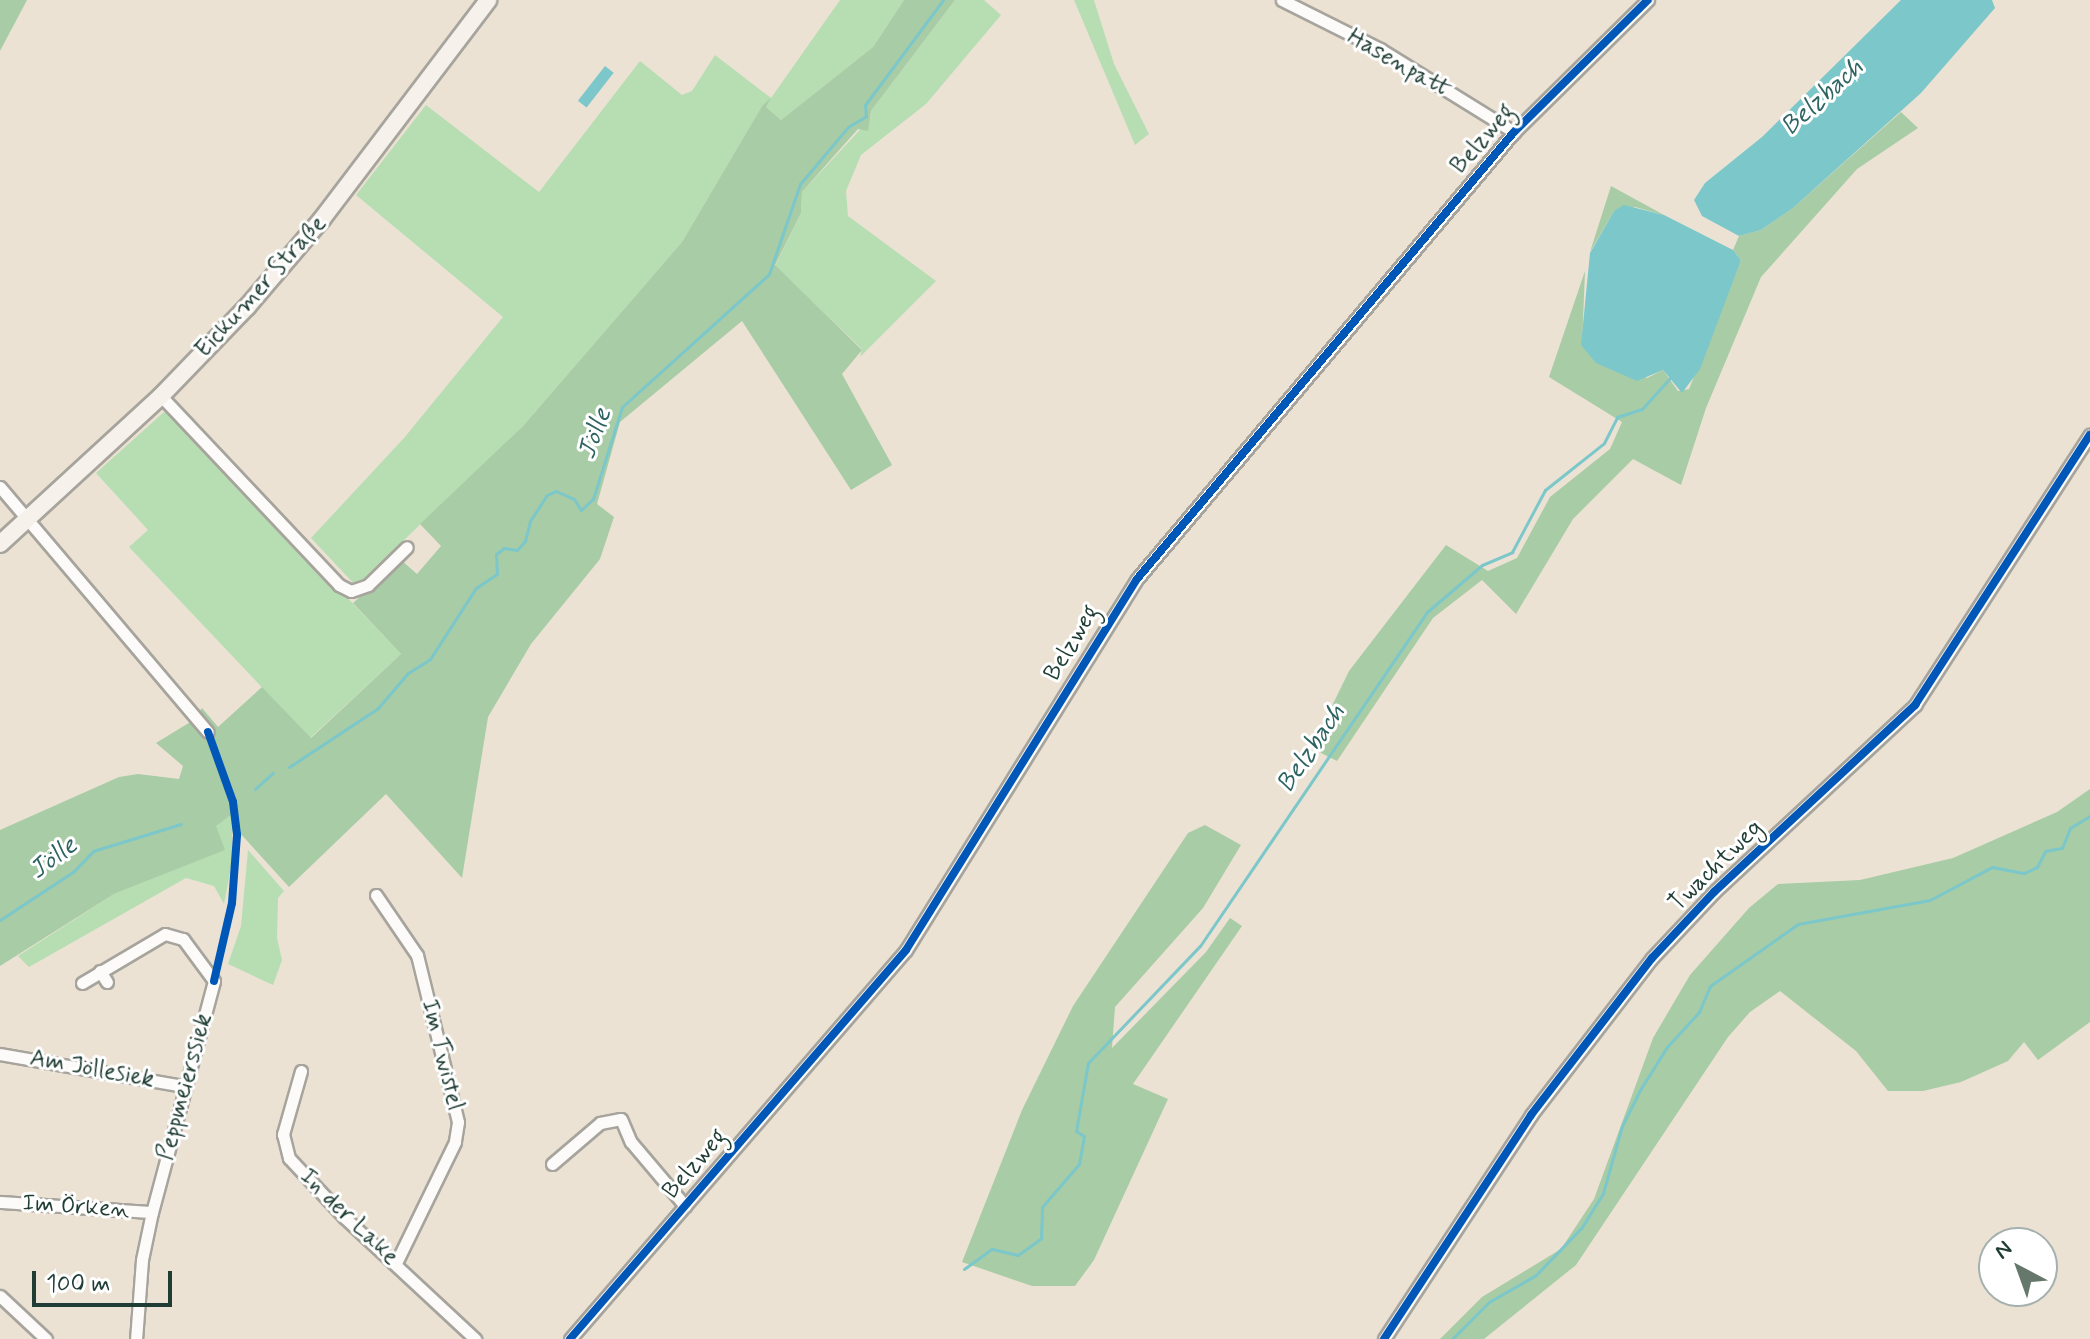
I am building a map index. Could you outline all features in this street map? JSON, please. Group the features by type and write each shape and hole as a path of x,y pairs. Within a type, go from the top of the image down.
{"main road":[{"name":"Eickumer Straße","path":"0,544 161,396 313,229 488,0"}],"street":[{"name":"Hasenpatt","path":"1282,0 1380,49 1514,132"},
{"name":"Belzweg","path":"570,1339 906,950 1137,579 1514,132 1648,0"},
{"path":"161,396 339,585 351,591 368,585 407,547"},
{"name":"Twachtweg","path":"1384,1339 1531,1115 1652,958 1714,892 1915,705 2090,435"},
{"path":"0,487 208,732"},
{"name":"Im Twistel","path":"376,895 417,955 458,1122 455,1142 396,1263"},
{"name":"Peppmeierssiek","path":"82,983 103,976 159,934 183,939 214,981 152,1212 140,1272 136,1339"},
{"name":"Am Jöllesiek","path":"0,1054 184,1086"},
{"name":"In der Lake","path":"301,1071 283,1134 285,1151 345,1218 474,1339"},
{"name":"Belzweg","path":"552,1164 600,1123 621,1119 631,1142 685,1206"},
{"name":"Im Örken","path":"0,1202 152,1212"},
{"path":"0,1296 46,1339"}],"green space":[{"path":"0,0 27,0 0,51"},
{"path":"840,0 904,0 873,47 781,120 766,107 769,101 762,106 682,242 523,426 356,586 311,538 404,438 503,317 356,195 426,105 539,192 640,61 682,95 692,91 715,55 771,98"},
{"path":"904,0 955,0 871,111 868,131 858,129 802,192 801,213 775,265 862,350 842,374 892,465 851,490 742,321 620,422 597,504 614,517 600,559 531,644 488,717 462,878 386,794 289,887 240,833 233,833 231,815 216,826 225,850 114,894 0,966 0,830 119,777 138,774 179,779 183,766 156,743 192,721 202,708 218,727 262,687 311,738 401,654 353,603 401,560 417,574 441,546 420,524 523,426 682,242 762,106 771,98 766,107 781,120 873,47"},
{"path":"955,0 984,0 1001,15 926,104 861,155 846,191 848,216 936,281 860,357 862,349 775,266 801,213 802,192 870,119 871,111"},
{"path":"1074,0 1094,0 1114,64 1149,134 1135,145"},
{"path":"1901,112 1918,128 1857,169 1761,277 1706,408 1681,485 1633,459 1573,519 1516,614 1482,580 1433,618 1337,761 1321,753 1315,741 1349,671 1446,545 1488,571 1517,558 1550,497 1610,449 1622,422 1549,377 1585,271 1582,345 1647,378 1663,370 1678,391 1689,389 1741,260 1733,250 1739,236 1761,230 1793,208"},
{"path":"1611,186 1664,215 1635,207 1614,211 1590,252"},
{"path":"164,412 178,420 401,654 310,738 129,547 148,530 96,473"},
{"path":"2090,789 2090,1022 2038,1060 2024,1042 2008,1061 1961,1082 1923,1091 1888,1091 1856,1051 1780,991 1750,1012 1728,1037 1576,1265 1484,1339 1440,1339 1482,1297 1561,1249 1594,1199 1653,1038 1690,975 1749,908 1778,884 1860,880 1953,858 2057,812"},
{"path":"232,814 232,862 224,904 214,886 186,878 29,967 18,956 114,894 224,850 215,826"},
{"path":"1205,825 1241,845 1203,908 1115,1007 1112,1048 1206,952 1230,918 1242,926 1133,1084 1168,1099 1094,1260 1075,1286 1032,1286 962,1262 1022,1110 1073,1006 1188,833"},
{"path":"248,850 284,891 278,898 277,938 282,960 273,985 228,964 241,926"}],"water":[{"path":"1901,0 1992,0 1995,8 1921,93 1793,208 1761,230 1739,236 1702,216 1694,200 1705,183 1762,137"},
{"path":"605,66 614,73 587,107 578,101"},
{"path":"1624,205 1664,215 1733,250 1741,260 1700,369 1682,393 1663,370 1637,381 1596,363 1581,345 1590,253 1614,211"}],"waterway":[{"name":"Jölle","path":"289,767 378,708 408,673 430,659 476,588 497,574 496,554 504,548 517,550 525,541 530,521 547,495 556,491 574,499 581,510 593,499 622,407 769,274 800,184 848,127 866,116 865,105 943,0"},
{"name":"Belzbach","path":"964,1269 992,1249 1018,1255 1041,1238 1042,1207 1079,1164 1084,1136 1076,1131 1088,1063 1200,946 1427,612 1482,565 1512,552 1545,490 1604,443 1617,417 1642,409 1670,378"},
{"name":"Jölle","path":"255,789 273,773"},
{"path":"1452,1339 1489,1302 1536,1275 1582,1227 1603,1193 1622,1126 1640,1090 1667,1047 1699,1012 1710,986 1798,924 1930,900 1992,867 2024,873 2037,867 2045,851 2062,848 2070,828 2090,816"},
{"name":"Jölle","path":"0,920 74,871 93,851 181,824"}],"cycle path":[{"path":"570,1339 906,950 1137,579 1514,132 1648,0"},
{"path":"1384,1339 1531,1115 1652,958 1714,892 1915,705 2090,435"},
{"path":"208,732 233,802 237,835 232,903 214,981"}]}
